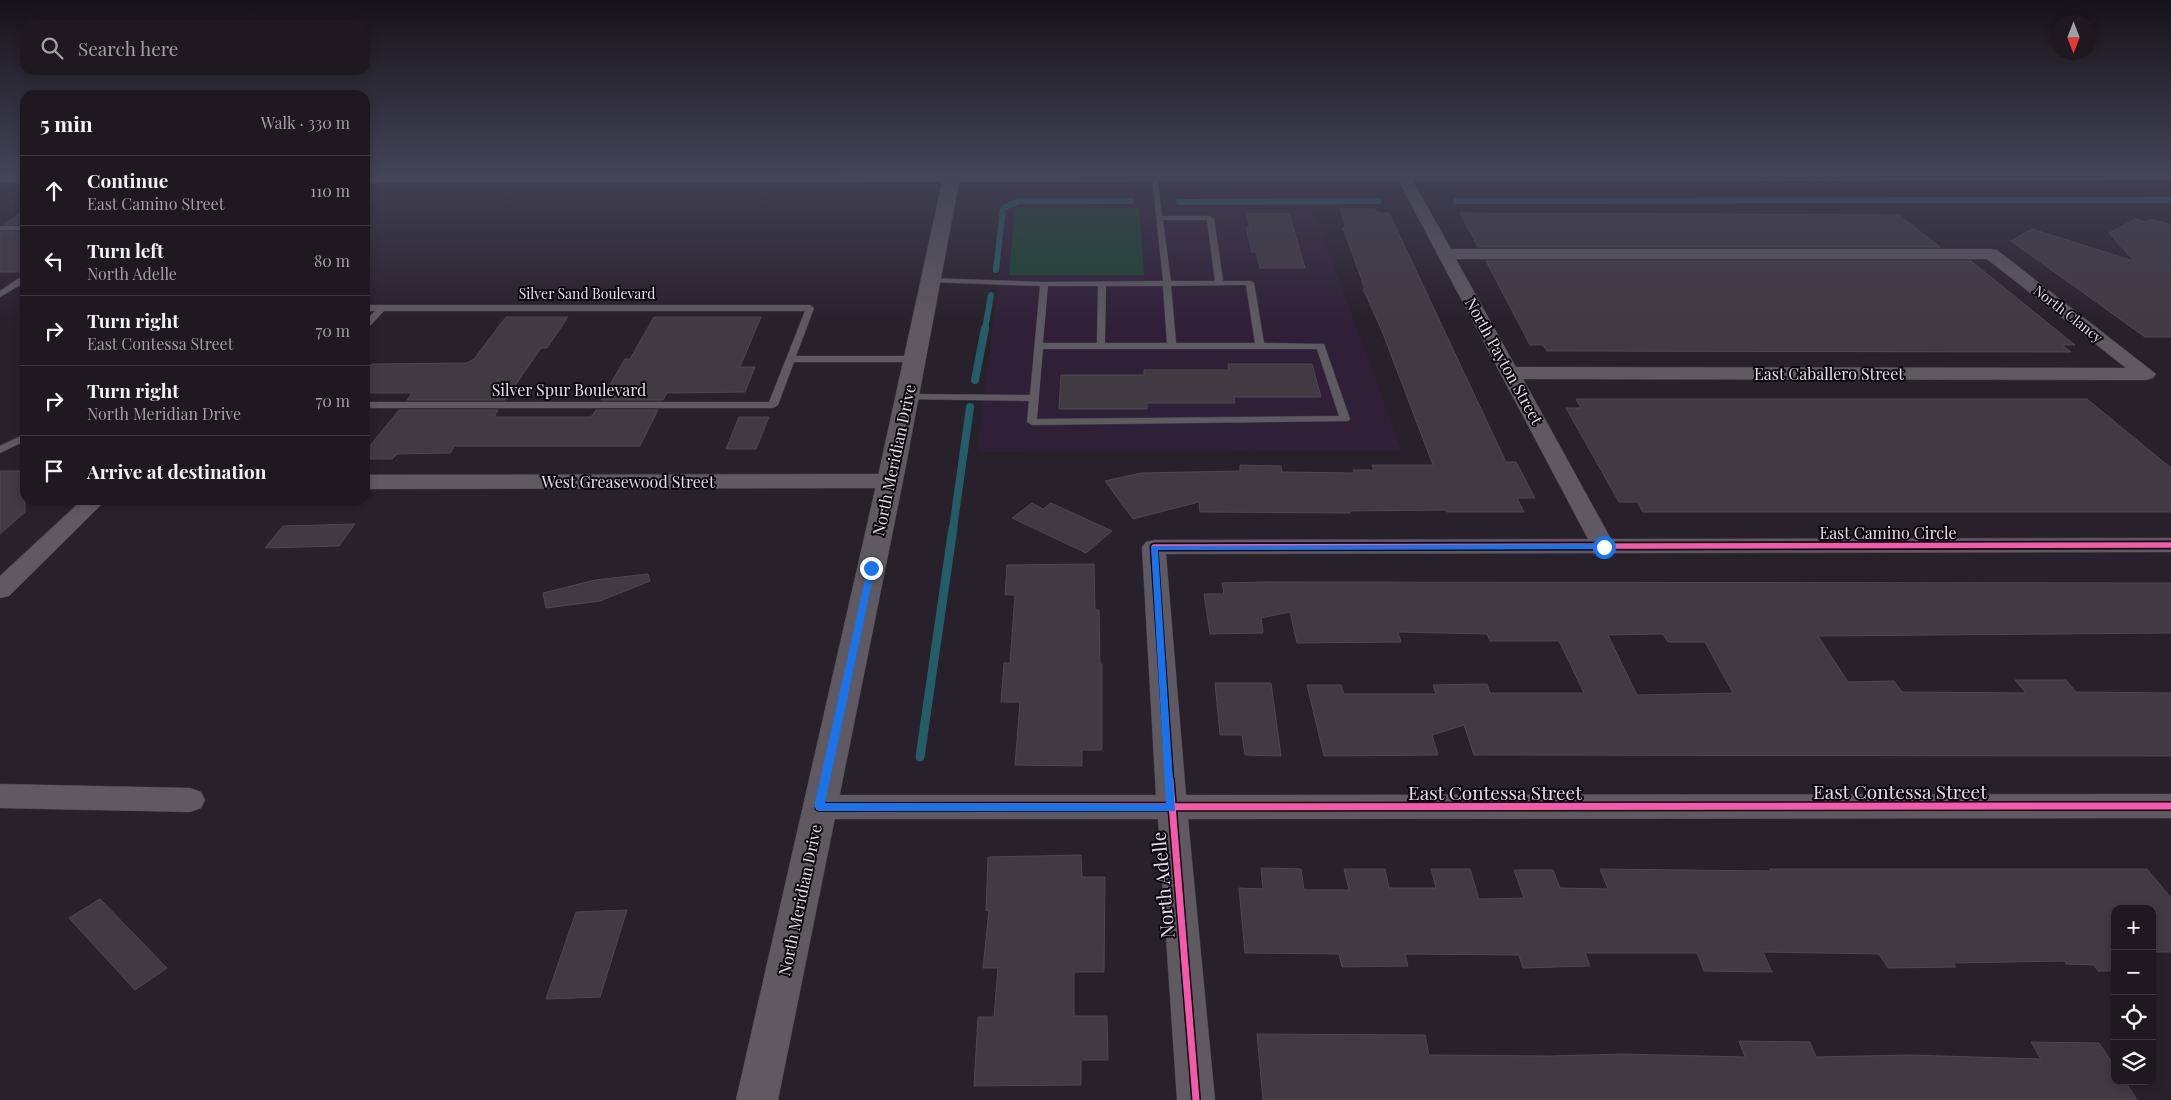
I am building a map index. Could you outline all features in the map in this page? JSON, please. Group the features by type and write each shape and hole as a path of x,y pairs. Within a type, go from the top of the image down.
{"main road":[{"name":"North Meridian Drive","path":"757,1100 890,481 942,221"}],"street":[{"name":"North Payton Street","path":"1428,221 1604,547"},
{"name":"North Clancy","path":"1446,254 1990,254 2146,374"},
{"name":"East Caballero Street","path":"1511,373 2146,374"},
{"name":"West Greasewood Street","path":"370,482 890,481"},
{"path":"0,590 90,505"},
{"name":"East Camino Circle","path":"1154,548 2171,545"},
{"name":"North Adelle","path":"1154,548 1172,808 1196,1100"},
{"path":"0,796 190,800"},
{"name":"East Contessa Street","path":"819,807 2171,806"}],"lane":[{"path":"1159,221 1172,346"},
{"path":"1210,221 1219,283"},
{"path":"0,228 20,228"},
{"path":"930,280 1044,284 1250,283 1260,346"},
{"path":"0,295 20,281"},
{"path":"1101,346 1102,283"},
{"path":"1038,346 1322,346 1345,418 1032,422 1038,346 1044,284"},
{"name":"Silver Sand Boulevard","path":"370,308 810,308 790,359"},
{"path":"370,321 382,308"},
{"path":"790,359 914,359"},
{"name":"Silver Spur Boulevard","path":"370,405 773,405 790,359"},
{"path":"907,397 1034,398"},
{"path":"0,450 20,440"}],"shaded area":[{"path":"1006,221 1317,221 1402,451 977,452"}],"green space":[{"path":"1014,221 1140,221 1144,275 1009,275"}],"building":[{"path":"8,221 20,221 20,224 4,224"},
{"path":"1249,221 1291,221 1305,268 1260,268 1256,252 1252,252 1246,228 1250,228"},
{"path":"1344,221 1393,221 1506,462 1516,462 1535,498 1517,498 1524,512 1447,512 1446,510 1350,511 1350,513 1200,512 1199,502 1133,519 1105,481 1141,473 1240,471 1240,465 1281,466 1282,472 1354,473 1353,470 1374,470 1372,465 1433,465 1382,331 1363,289 1365,289 1343,228 1346,228"},
{"path":"1464,221 1907,221 1940,247 1478,247"},
{"path":"2132,221 2159,221 2171,225 2171,337 2145,337 2011,241 2032,229 2134,261 2109,233"},
{"path":"0,232 20,232 20,272 0,272"},
{"path":"1486,261 1971,261 2075,345 2062,345 2071,352 1547,351 1543,345 1530,345"},
{"path":"506,317 568,317 547,348 541,348 505,400 407,400 412,393 370,393 370,366 372,364 467,363 474,359"},
{"path":"654,317 761,317 740,367 755,367 745,392 667,393 663,400 601,400 625,359 630,359"},
{"path":"1228,364 1312,364 1321,397 1234,397 1235,403 1147,403 1147,409 1059,409 1061,375 1144,375 1144,370 1229,370"},
{"path":"1576,399 2087,399 2171,468 2171,512 1643,512 1637,502 1619,502 1566,408 1581,408"},
{"path":"399,410 498,410 494,417 591,417 596,410 658,410 640,446 455,446 450,453 397,454 392,459 370,459 370,446"},
{"path":"739,417 769,417 756,449 726,449"},
{"path":"0,471 20,471 20,505 25,505 25,512 0,534"},
{"path":"1032,503 1043,509 1051,503 1112,531 1086,553 1012,518"},
{"path":"355,524 339,546 265,548 283,526"},
{"path":"1094,564 1095,610 1099,610 1100,664 1102,664 1102,750 1082,750 1082,766 1015,765 1020,702 1001,702 1004,663 1010,663 1015,595 1005,595 1007,565"},
{"path":"648,574 650,581 600,601 546,608 543,593 595,580"},
{"path":"1222,583 2171,583 2171,633 1818,636 1848,682 1894,681 1902,692 2026,693 2015,680 2066,680 2076,692 2171,693 2171,756 1474,755 1464,725 1432,735 1438,755 1324,756 1307,685 1341,685 1344,694 1436,694 1433,685 1487,684 1490,693 1584,693 1559,641 1490,641 1487,634 1398,632 1401,642 1297,643 1290,612 1261,618 1263,633 1210,634 1204,594 1224,594","holes":["1663,634 1668,642 1705,642 1733,693 1637,695 1608,635"]},
{"path":"1215,683 1271,683 1281,756 1245,755 1242,735 1220,735"},
{"path":"1081,855 1082,877 1105,877 1104,972 1074,972 1074,1016 1107,1016 1108,1060 1081,1060 1081,1085 974,1086 978,1017 994,1017 998,968 983,968 989,910 986,911 988,857"},
{"path":"1261,868 1301,869 1304,890 1349,890 1344,869 1385,869 1389,888 1436,888 1431,869 1470,869 1479,899 1524,898 1514,870 1553,870 1560,888 1608,889 1600,869 1771,871 1770,869 2147,869 2171,898 2171,952 2156,952 2156,905 2111,905 2111,971 2098,971 2094,965 2066,964 2065,961 1953,963 1956,967 1888,968 1879,954 1763,952 1772,972 1704,971 1697,953 1585,953 1590,966 1523,968 1519,955 1405,954 1408,966 1342,967 1339,954 1245,953 1239,888 1263,889"},
{"path":"100,899 167,968 135,990 69,918"},
{"path":"627,910 600,997 546,999 576,912"},
{"path":"1257,1034 1425,1035 1429,1055 1549,1056 1622,1054 1745,1057 1739,1041 1810,1042 1816,1057 1910,1055 2041,1059 2031,1042 2099,1043 2111,1061 2111,1085 2128,1085 2137,1100 1263,1100"}],"waterway":[{"path":"996,270 1001,221"},
{"path":"985,329 991,295"},
{"path":"975,380 985,328"},
{"path":"953,529 970,407"},
{"path":"920,757 953,528"}],"cycle path":[{"path":"1196,1100 1172,808 1154,547 2171,545"},
{"path":"819,807 2171,806"}],"route":[{"path":"871,568 819,807 1172,808 1154,548 1604,547"}]}
